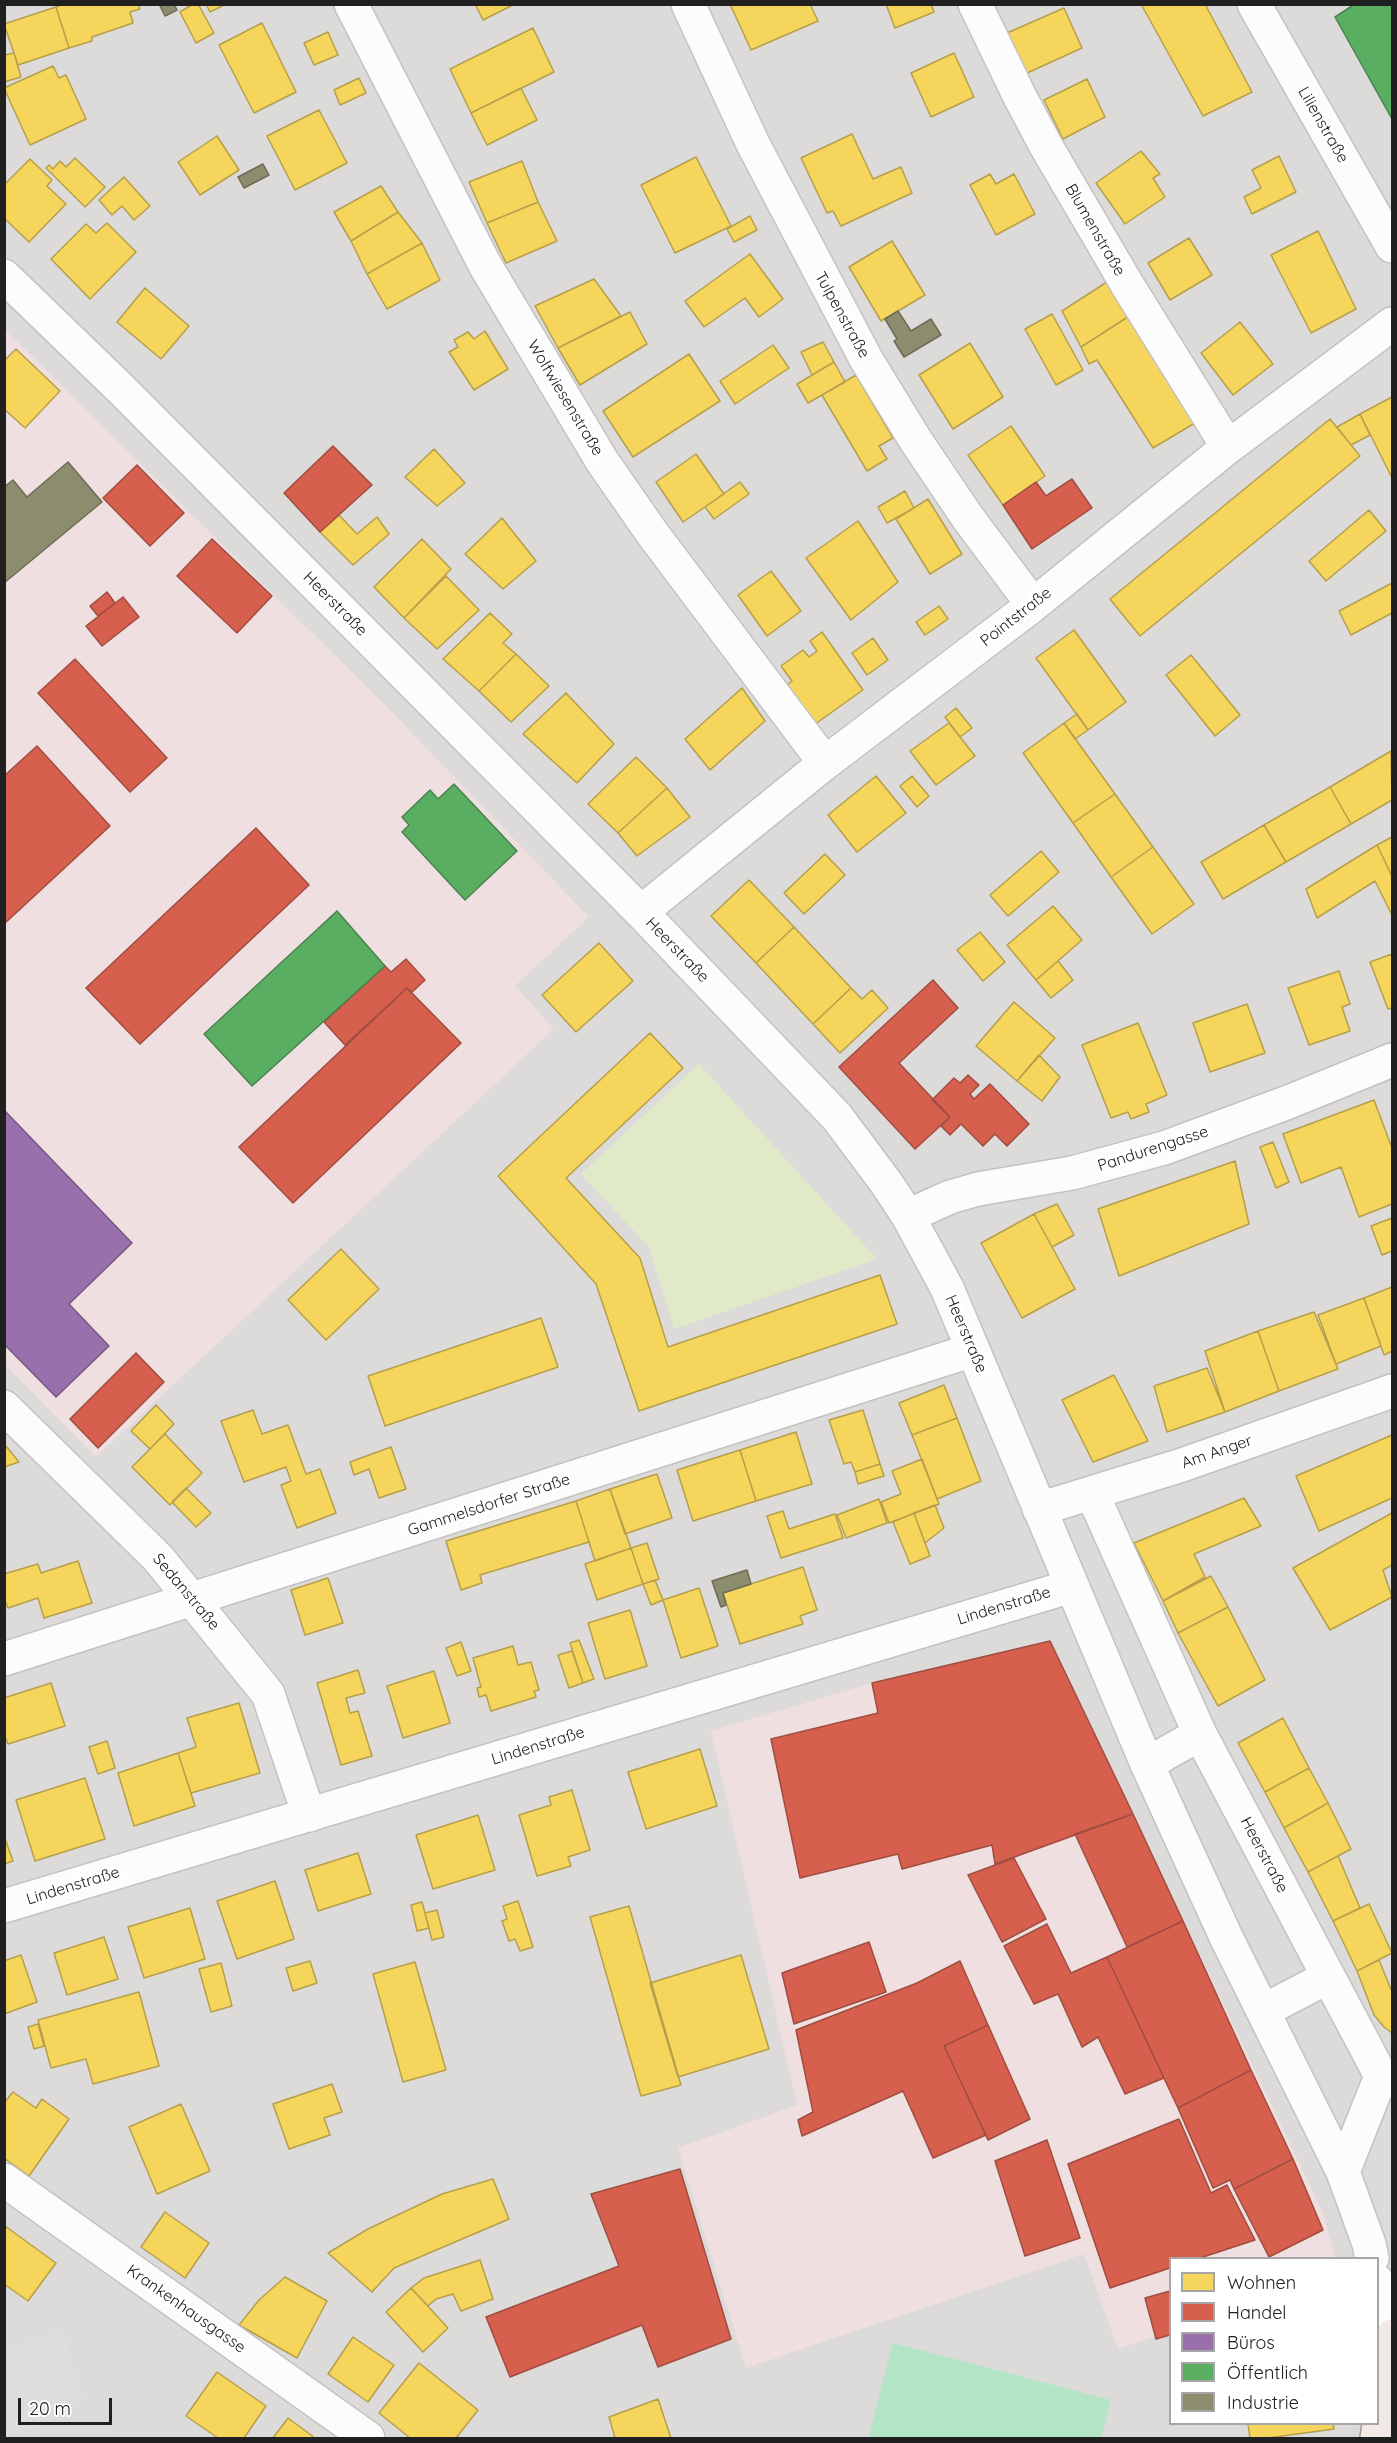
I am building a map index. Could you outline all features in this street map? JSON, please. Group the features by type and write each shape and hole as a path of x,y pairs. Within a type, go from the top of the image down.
{"main road":[{"path":"1377,2439 1392,2342"}],"street":[{"name":"Wolfwiesenstraße","path":"351,4 485,265 602,461 652,533 825,763"},
{"name":"Tulpenstraße","path":"688,4 753,144 866,358 916,441 968,518 1033,604"},
{"name":"Blumenstraße","path":"975,4 1046,146 1128,286 1228,447"},
{"name":"Lilienstraße","path":"1254,4 1392,246"},
{"name":"Heerstraße","path":"4,276 155,423 640,912 837,1117 863,1149 908,1216 947,1288 1147,1764 1263,2011 1343,2172 1372,2257"},
{"name":"Pointstraße","path":"640,912 825,763 1033,604 1228,447 1392,324"},
{"name":"Pandurengasse","path":"908,1216 950,1197 978,1189 1072,1173 1164,1148 1286,1103 1392,1060"},
{"name":"Gammelsdorfer Straße","path":"4,1659 973,1350"},
{"name":"Am Anger","path":"1039,1509 1182,1465 1392,1391"},
{"name":"Sedanstraße","path":"4,1407 158,1558 268,1694 309,1815"},
{"name":"Heerstraße","path":"1092,1493 1200,1734 1328,1977 1387,2078"},
{"name":"Lindenstraße","path":"4,1906 1072,1586"},
{"path":"1147,1764 1200,1734"},
{"path":"1263,2011 1328,1977"},
{"path":"1343,2172 1387,2078"},
{"name":"Krankenhausgasse","path":"4,2180 368,2439"},
{"path":"1379,2290 1392,2342"}],"shaded area":[{"path":"5,5 1392,5 1392,2438 5,2438"},
{"path":"4,329 385,705 589,917 515,986 554,1029 96,1457 5,1365"},
{"path":"1050,1641 1322,2211 1336,2257 1169,2257 1169,2331 1118,2349 1084,2254 746,2368 678,2148 797,2105 711,1731 872,1683"},
{"path":"62,2330 84,2401 40,2425 5,2436 5,2350"}],"green space":[{"path":"699,1064 877,1259 674,1329 649,1247 581,1174"},
{"path":"893,2343 1111,2400 1101,2438 868,2438"}],"building: Wohnen":[{"path":"64,4 138,4 140,9 130,12 133,23 92,37 92,41 69,48 56,7"},
{"path":"193,4 198,4 214,33 196,43 180,12"},
{"path":"206,4 226,4 210,12"},
{"path":"475,4 515,4 483,20"},
{"path":"730,4 810,4 818,21 751,50"},
{"path":"886,4 931,4 934,12 895,28"},
{"path":"1141,4 1205,4 1252,92 1203,116"},
{"path":"56,7 69,48 18,65 4,24"},
{"path":"1064,8 1082,48 1025,74 1007,33"},
{"path":"262,23 296,92 254,113 219,45"},
{"path":"533,28 554,72 471,113 450,69"},
{"path":"328,32 338,55 314,65 304,43"},
{"path":"14,53 21,77 4,82 4,55"},
{"path":"954,53 974,97 931,117 911,73"},
{"path":"53,66 59,78 66,75 86,119 30,145 4,88"},
{"path":"359,78 366,93 340,105 334,90"},
{"path":"1087,79 1105,117 1063,139 1044,100"},
{"path":"521,88 537,120 487,145 471,113"},
{"path":"319,110 347,163 295,190 267,136"},
{"path":"852,134 873,179 901,167 912,193 841,226 833,211 827,213 801,158"},
{"path":"217,136 239,170 200,195 178,162"},
{"path":"1141,151 1160,174 1153,178 1165,197 1125,224 1096,183"},
{"path":"1279,156 1296,192 1252,214 1244,197 1261,188 1252,170"},
{"path":"696,157 731,226 675,253 641,185"},
{"path":"75,158 105,187 85,207 46,168 49,165 53,169 60,161 66,167"},
{"path":"30,159 52,180 47,186 66,204 29,242 4,218 4,185"},
{"path":"522,161 538,202 487,223 469,182"},
{"path":"990,174 996,184 1014,174 1035,214 996,235 970,185"},
{"path":"124,177 150,206 134,220 122,206 112,215 99,200"},
{"path":"381,186 398,212 351,241 334,212"},
{"path":"538,202 557,241 506,263 487,223"},
{"path":"398,212 422,243 367,274 351,241"},
{"path":"750,216 757,230 734,242 727,229"},
{"path":"107,223 136,252 90,299 51,259 86,224 96,233"},
{"path":"1318,231 1356,309 1311,333 1271,255"},
{"path":"1189,238 1212,275 1170,300 1148,263"},
{"path":"892,241 925,295 881,321 849,267"},
{"path":"422,243 440,280 387,309 367,274"},
{"path":"750,254 783,299 759,317 745,298 704,327 685,301"},
{"path":"594,279 621,316 558,348 535,306"},
{"path":"1110,280 1131,315 1081,347 1062,311"},
{"path":"145,288 189,326 161,359 117,322"},
{"path":"630,312 647,344 580,385 558,348"},
{"path":"1052,314 1083,370 1056,385 1025,329"},
{"path":"1131,315 1195,423 1153,448 1097,360 1089,364 1081,347"},
{"path":"1240,322 1273,364 1233,395 1201,353"},
{"path":"485,331 508,369 474,390 449,352 458,347 454,340 468,332 474,339"},
{"path":"823,342 834,362 812,375 801,352"},
{"path":"970,343 1003,397 953,429 919,375"},
{"path":"773,345 789,368 735,404 720,381"},
{"path":"16,349 60,391 25,428 4,409 4,361"},
{"path":"689,354 720,401 633,457 603,411"},
{"path":"834,362 845,382 808,403 797,384"},
{"path":"856,375 893,438 879,446 887,459 867,471 822,395"},
{"path":"1392,397 1392,478 1360,414"},
{"path":"1360,414 1370,435 1351,445 1337,427"},
{"path":"1330,419 1360,456 1140,636 1110,599"},
{"path":"1011,426 1045,476 1003,505 968,455"},
{"path":"434,449 465,483 437,506 405,477"},
{"path":"696,454 724,494 683,522 656,482"},
{"path":"740,482 749,494 714,519 705,507"},
{"path":"905,491 914,508 887,523 878,507"},
{"path":"928,499 962,554 930,574 896,519"},
{"path":"1369,510 1386,531 1326,581 1309,561"},
{"path":"339,515 357,534 377,517 389,534 353,565 320,532"},
{"path":"502,518 536,561 503,589 465,554"},
{"path":"858,521 898,582 851,620 806,558"},
{"path":"422,539 451,569 404,618 374,587"},
{"path":"771,571 801,611 767,636 738,595"},
{"path":"446,576 479,610 437,649 404,618"},
{"path":"1392,583 1392,613 1351,635 1339,611"},
{"path":"939,606 948,619 925,635 916,622"},
{"path":"490,613 512,634 503,643 516,654 479,691 443,659"},
{"path":"1074,630 1126,702 1088,730 1036,658"},
{"path":"822,632 863,690 811,727 783,688 792,681 781,666 803,650 809,657 817,651 810,641"},
{"path":"873,638 888,660 867,675 852,653"},
{"path":"516,654 549,686 511,722 479,691"},
{"path":"1191,655 1240,715 1215,736 1166,675"},
{"path":"742,688 765,721 710,770 685,739"},
{"path":"566,693 614,744 577,783 523,734"},
{"path":"956,708 972,728 960,737 945,717"},
{"path":"1077,714 1088,730 1075,739 1064,723"},
{"path":"949,723 975,756 936,785 910,751"},
{"path":"1064,723 1115,794 1073,823 1023,753"},
{"path":"1391,751 1392,800 1351,824 1330,787"},
{"path":"636,757 667,788 618,833 588,804"},
{"path":"876,776 906,813 857,852 828,815"},
{"path":"912,776 929,796 917,807 900,786"},
{"path":"1330,787 1351,824 1286,862 1264,825"},
{"path":"667,788 690,817 637,856 618,833"},
{"path":"1115,794 1153,847 1111,877 1073,823"},
{"path":"1264,825 1286,862 1223,899 1201,862"},
{"path":"1392,837 1392,876 1377,845"},
{"path":"1377,845 1392,876 1392,915 1375,881 1317,918 1306,889"},
{"path":"1153,847 1194,904 1152,934 1111,877"},
{"path":"1041,851 1059,872 1008,916 990,895"},
{"path":"825,854 845,875 804,914 784,893"},
{"path":"749,880 794,927 756,963 711,916"},
{"path":"1053,906 1082,940 1036,980 1007,945"},
{"path":"794,927 851,988 813,1024 756,963"},
{"path":"980,932 1005,962 983,981 957,950"},
{"path":"599,943 633,981 576,1032 542,995"},
{"path":"1392,954 1392,1008 1388,1009 1370,962"},
{"path":"1058,961 1073,980 1051,998 1036,980"},
{"path":"1339,971 1350,1004 1342,1007 1350,1031 1309,1045 1288,988"},
{"path":"851,988 862,999 872,990 888,1008 840,1053 813,1024"},
{"path":"1014,1002 1055,1038 1017,1081 976,1046"},
{"path":"1247,1004 1265,1053 1210,1072 1193,1023"},
{"path":"1138,1023 1167,1095 1146,1104 1149,1112 1131,1119 1128,1112 1111,1118 1082,1045"},
{"path":"650,1033 683,1068 566,1178 640,1258 668,1347 880,1275 897,1324 639,1411 596,1284 498,1176"},
{"path":"1039,1055 1060,1077 1042,1101 1017,1081"},
{"path":"1374,1100 1392,1148 1392,1204 1359,1217 1341,1167 1301,1183 1283,1134"},
{"path":"1273,1142 1289,1182 1276,1188 1260,1147"},
{"path":"1235,1161 1249,1224 1119,1276 1098,1209"},
{"path":"1057,1204 1074,1235 1052,1247 1034,1214"},
{"path":"1034,1214 1075,1289 1022,1318 981,1243"},
{"path":"1392,1218 1392,1251 1382,1255 1371,1226"},
{"path":"341,1249 379,1289 326,1340 288,1300"},
{"path":"1392,1287 1392,1351 1384,1355 1364,1298"},
{"path":"1364,1298 1381,1346 1336,1364 1318,1315"},
{"path":"1314,1312 1338,1369 1279,1391 1258,1331"},
{"path":"541,1318 558,1367 385,1426 368,1376"},
{"path":"1258,1331 1279,1391 1225,1412 1205,1351"},
{"path":"1207,1368 1225,1412 1167,1432 1154,1386"},
{"path":"1114,1375 1148,1441 1093,1462 1062,1400"},
{"path":"944,1385 957,1418 912,1435 899,1403"},
{"path":"156,1405 174,1424 150,1449 131,1431"},
{"path":"253,1410 262,1434 288,1425 306,1474 320,1469 336,1513 297,1528 281,1485 291,1481 286,1467 244,1482 221,1421"},
{"path":"863,1410 880,1464 855,1472 851,1462 844,1464 829,1420"},
{"path":"957,1418 981,1481 937,1499 912,1435"},
{"path":"796,1432 812,1484 756,1501 740,1450"},
{"path":"165,1434 202,1473 170,1505 132,1467"},
{"path":"1392,1435 1392,1498 1319,1531 1296,1476"},
{"path":"5,1445 19,1462 4,1467"},
{"path":"391,1447 406,1489 379,1498 369,1469 354,1475 350,1462"},
{"path":"740,1450 756,1501 693,1521 677,1470"},
{"path":"922,1459 939,1504 889,1523 881,1502 901,1494 892,1471"},
{"path":"880,1464 884,1476 858,1484 855,1472"},
{"path":"657,1474 672,1518 625,1534 610,1489"},
{"path":"186,1488 211,1513 196,1527 172,1502"},
{"path":"610,1489 631,1548 595,1561 576,1501"},
{"path":"1244,1498 1261,1526 1194,1554 1205,1577 1163,1601 1134,1543"},
{"path":"879,1499 887,1523 846,1538 837,1515"},
{"path":"576,1501 589,1542 480,1575 482,1583 461,1590 446,1541"},
{"path":"935,1505 944,1528 925,1543 914,1513"},
{"path":"783,1511 789,1529 835,1514 843,1538 781,1558 767,1516"},
{"path":"914,1513 930,1556 910,1564 893,1522"},
{"path":"1392,1513 1392,1565 1383,1570 1392,1597 1330,1630 1293,1568"},
{"path":"647,1543 659,1579 643,1584 631,1548"},
{"path":"631,1548 643,1584 597,1600 585,1564"},
{"path":"78,1561 92,1603 44,1618 38,1598 8,1608 4,1598 4,1574 38,1564 41,1573"},
{"path":"803,1567 817,1610 800,1616 803,1624 740,1644 723,1593"},
{"path":"1211,1576 1228,1607 1178,1633 1163,1601"},
{"path":"328,1578 343,1623 305,1635 291,1590"},
{"path":"655,1580 663,1600 651,1605 643,1584"},
{"path":"699,1588 718,1646 681,1658 663,1600"},
{"path":"1228,1607 1265,1680 1218,1706 1178,1633"},
{"path":"630,1610 647,1666 605,1679 588,1623"},
{"path":"579,1640 594,1679 583,1683 570,1643"},
{"path":"461,1642 471,1671 457,1676 446,1648"},
{"path":"513,1646 518,1665 531,1662 539,1690 534,1691 536,1697 491,1711 486,1695 479,1697 477,1688 481,1687 473,1658"},
{"path":"572,1651 583,1683 569,1688 558,1655"},
{"path":"358,1670 365,1693 346,1698 350,1713 358,1711 372,1756 341,1765 317,1683"},
{"path":"434,1671 450,1723 403,1738 387,1686"},
{"path":"51,1683 65,1726 8,1744 4,1734 4,1698"},
{"path":"239,1703 260,1773 191,1793 178,1753 196,1747 187,1718"},
{"path":"1283,1718 1309,1768 1265,1792 1238,1743"},
{"path":"107,1741 115,1768 98,1774 89,1747"},
{"path":"700,1749 717,1806 646,1829 628,1772"},
{"path":"178,1753 195,1806 134,1826 118,1773"},
{"path":"1309,1768 1328,1803 1284,1828 1265,1792"},
{"path":"85,1778 105,1839 35,1861 16,1800"},
{"path":"572,1790 590,1850 568,1857 571,1866 537,1876 519,1815 551,1805 549,1797"},
{"path":"1328,1803 1351,1849 1308,1872 1284,1828"},
{"path":"478,1815 495,1870 433,1889 416,1835"},
{"path":"4,1836 13,1861 4,1864"},
{"path":"358,1853 371,1894 318,1911 305,1870"},
{"path":"1338,1856 1360,1908 1333,1921 1308,1872"},
{"path":"275,1881 294,1939 237,1959 217,1901"},
{"path":"518,1901 533,1947 520,1951 515,1939 509,1941 502,1921 507,1919 503,1906"},
{"path":"422,1902 429,1928 417,1931 411,1905"},
{"path":"1369,1904 1392,1953 1357,1971 1333,1921"},
{"path":"629,1906 681,2085 641,2096 590,1917"},
{"path":"190,1908 205,1959 144,1978 128,1927"},
{"path":"437,1910 444,1937 432,1940 425,1913"},
{"path":"104,1937 118,1979 67,1995 54,1953"},
{"path":"21,1955 37,2002 4,2014 4,1961"},
{"path":"741,1955 769,2049 678,2077 650,1983"},
{"path":"1379,1960 1392,1992 1392,2033 1374,2015 1357,1971"},
{"path":"310,1961 317,1983 293,1991 286,1968"},
{"path":"415,1962 446,2070 403,2082 373,1974"},
{"path":"221,1963 232,2006 211,2012 199,1969"},
{"path":"139,1992 159,2066 93,2084 86,2059 51,2068 38,2020"},
{"path":"38,2024 44,2046 34,2049 28,2027"},
{"path":"332,2084 342,2112 324,2118 330,2135 289,2149 273,2104"},
{"path":"13,2092 36,2108 42,2099 69,2119 29,2176 4,2158 4,2103"},
{"path":"181,2104 210,2171 157,2194 129,2127"},
{"path":"493,2179 509,2219 394,2268 372,2292 328,2253 368,2229 442,2194"},
{"path":"165,2212 209,2243 185,2278 141,2247"},
{"path":"5,2226 56,2263 28,2301 4,2284"},
{"path":"480,2260 493,2299 461,2311 453,2294 436,2299 428,2306 411,2288 424,2278"},
{"path":"285,2277 327,2301 297,2358 239,2325 259,2300"},
{"path":"411,2288 448,2328 423,2352 386,2312"},
{"path":"353,2337 394,2365 368,2402 328,2374"},
{"path":"419,2363 478,2410 456,2438 410,2438 379,2413"},
{"path":"217,2372 266,2406 244,2438 218,2438 186,2416"},
{"path":"658,2399 671,2438 615,2438 609,2417"},
{"path":"288,2418 315,2438 273,2438"},
{"path":"1248,2425 1333,2425 1334,2429 1268,2438 1250,2438"}],"building: Handel":[{"path":"333,446 372,485 320,532 284,493"},
{"path":"137,465 184,513 150,546 103,498"},
{"path":"1072,479 1092,508 1032,549 1003,505 1036,482 1046,496"},
{"path":"212,539 272,596 237,633 177,576"},
{"path":"107,592 115,603 98,616 90,606"},
{"path":"123,597 139,617 102,646 86,626"},
{"path":"75,659 167,758 130,792 38,693"},
{"path":"37,746 110,826 4,924 4,776"},
{"path":"256,828 309,885 140,1044 86,988"},
{"path":"406,959 425,980 411,993 407,988 345,1045 324,1022 385,966 391,972"},
{"path":"933,980 958,1008 899,1063 950,1117 915,1149 839,1067"},
{"path":"407,988 461,1043 293,1203 239,1147"},
{"path":"968,1075 979,1085 970,1094 974,1099 990,1084 1029,1124 1007,1146 995,1134 983,1146 961,1124 950,1135 941,1126 950,1117 932,1100 954,1078 960,1083"},
{"path":"136,1353 164,1382 98,1448 70,1419"},
{"path":"1050,1641 1133,1814 995,1864 992,1845 902,1869 898,1854 800,1878 771,1739 878,1713 872,1683"},
{"path":"1133,1814 1183,1921 1127,1947 1075,1834"},
{"path":"1014,1858 1046,1919 1002,1942 968,1875"},
{"path":"1183,1921 1251,2070 1178,2108 1107,1957"},
{"path":"1047,1924 1071,1973 1107,1957 1164,2078 1125,2094 1098,2037 1082,2047 1058,1994 1034,2004 1004,1946"},
{"path":"869,1942 886,1992 794,2024 782,1973"},
{"path":"960,1961 988,2025 944,2046 986,2135 933,2158 903,2091 802,2136 798,2120 813,2112 796,2030 917,1983"},
{"path":"988,2025 1030,2119 988,2140 944,2046"},
{"path":"1251,2070 1293,2159 1234,2189 1230,2180 1213,2188 1178,2108"},
{"path":"1179,2119 1211,2193 1227,2185 1255,2240 1203,2257 1169,2257 1169,2268 1110,2288 1068,2164"},
{"path":"1047,2140 1080,2238 1025,2256 995,2161"},
{"path":"1293,2159 1323,2230 1269,2257 1234,2189"},
{"path":"680,2169 731,2339 658,2367 642,2325 510,2377 486,2317 619,2266 591,2194"},
{"path":"1169,2291 1169,2335 1156,2339 1145,2298"}],"building: Büros":[{"path":"4,1110 132,1243 69,1304 109,1346 56,1397 4,1344"}],"building: Öffentlich":[{"path":"1355,4 1392,4 1392,119 1335,17"},
{"path":"454,784 517,851 465,900 402,832 409,825 402,817 430,790 438,799"},
{"path":"337,911 385,966 252,1086 204,1034"}],"building: Industrie":[{"path":"159,4 174,4 177,10 165,16"},
{"path":"263,164 269,175 244,188 238,177"},
{"path":"898,311 911,331 931,319 941,335 904,357 885,319"},
{"path":"68,462 102,502 4,583 4,487 13,480 27,497"},
{"path":"747,1570 751,1584 723,1593 726,1605 721,1607 712,1581"}]}
